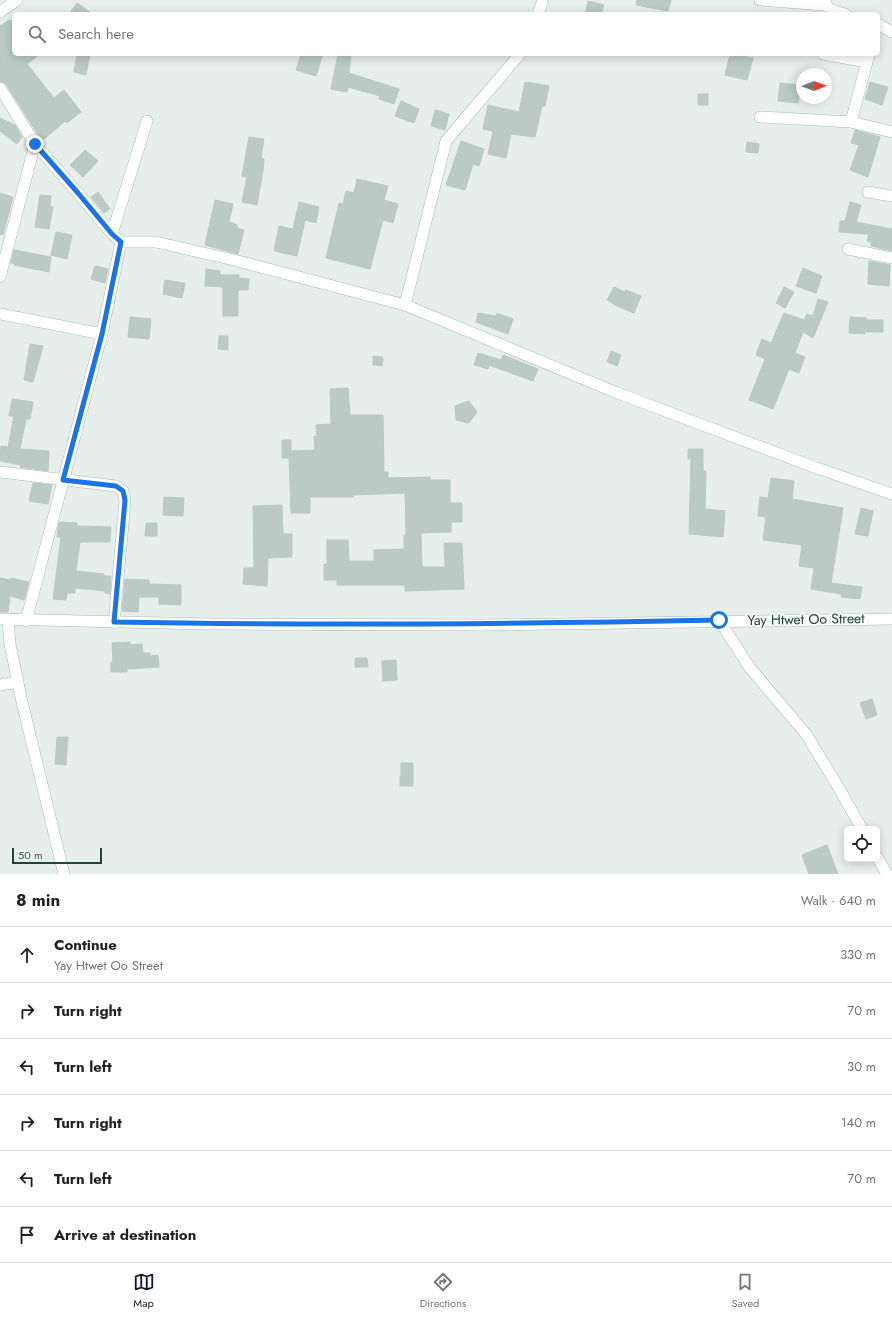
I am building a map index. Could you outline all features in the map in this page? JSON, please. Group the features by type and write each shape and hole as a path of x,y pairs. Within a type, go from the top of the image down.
{"street":[{"path":"0,12 18,0"},
{"path":"539,12 543,0"},
{"path":"760,0 825,2 829,9 839,12"},
{"path":"880,26 892,32"},
{"path":"405,305 446,141 518,56"},
{"path":"846,56 868,58 851,122"},
{"path":"0,88 35,144 112,234 121,242 156,242 234,260 405,305 615,392 817,468 892,494"},
{"path":"760,117 851,122 892,132"},
{"path":"112,234 147,121"},
{"path":"0,277 35,144"},
{"path":"868,192 892,196"},
{"path":"26,621 102,334 121,242"},
{"path":"848,249 892,258"},
{"path":"0,314 102,334"},
{"path":"0,472 116,486 123,491 125,500 114,622"},
{"name":"Yay Htwet Oo Street","path":"4,620 207,624 484,625 719,620 892,619"},
{"path":"4,620 64,874"},
{"path":"719,620 750,668 806,734 860,826"},
{"path":"0,685 18,682"},
{"path":"880,862 886,874"}],"building":[{"path":"637,0 671,0 668,11 636,5"},
{"path":"588,1 604,5 602,12 585,12"},
{"path":"77,3 90,12 70,12"},
{"path":"9,20 12,20 12,56 37,56 27,64 54,98 64,90 81,112 67,123 65,121 42,141 6,84 0,81 0,26"},
{"path":"77,56 90,56 86,75 74,72"},
{"path":"300,56 322,56 316,76 296,70"},
{"path":"338,56 351,56 349,73 399,89 394,104 379,99 380,96 348,87 347,92 331,89"},
{"path":"730,56 753,58 747,80 725,75"},
{"path":"525,82 549,86 545,106 542,106 535,137 511,134 506,158 488,154 493,131 483,129 488,105 519,112"},
{"path":"870,82 888,87 882,105 865,99"},
{"path":"780,83 796,85 796,103 778,101"},
{"path":"698,94 708,94 708,105 698,105"},
{"path":"401,101 419,109 414,123 395,116"},
{"path":"435,110 449,114 445,130 431,126"},
{"path":"0,118 15,125 22,137 17,144 0,131"},
{"path":"855,130 880,137 868,177 850,170 859,145 851,143"},
{"path":"249,137 264,139 261,158 264,159 263,171 257,205 242,202 247,177 242,176"},
{"path":"461,141 484,149 479,166 473,164 465,190 446,185"},
{"path":"747,142 759,144 758,153 746,152"},
{"path":"85,150 98,161 83,177 70,165"},
{"path":"357,179 388,186 384,200 398,204 393,223 383,220 370,269 326,258 339,203 343,204 346,191 354,193"},
{"path":"98,192 110,209 104,213 91,197"},
{"path":"0,193 13,197 3,235 0,234"},
{"path":"40,195 51,196 50,206 53,207 49,229 35,227"},
{"path":"215,200 233,204 229,222 237,225 237,228 244,230 238,254 205,245"},
{"path":"299,202 319,207 316,223 305,220 297,256 274,251 279,226 293,229"},
{"path":"850,202 861,205 856,222 892,229 892,251 871,246 871,242 867,241 869,234 839,232 840,221 845,221"},
{"path":"56,232 72,235 67,259 51,255"},
{"path":"14,250 51,257 49,272 14,265 15,264 11,263"},
{"path":"869,261 890,265 889,286 868,284"},
{"path":"95,266 108,269 105,283 91,279"},
{"path":"803,268 822,276 816,293 796,286"},
{"path":"206,269 220,271 220,275 239,275 239,278 249,279 248,290 238,291 238,316 223,316 223,287 205,286"},
{"path":"165,280 185,283 182,298 163,294"},
{"path":"614,287 625,292 626,290 641,296 634,313 607,300"},
{"path":"784,287 794,292 785,308 776,303"},
{"path":"818,299 828,302 813,338 803,332 795,353 805,357 799,373 789,369 773,409 749,400 765,359 756,355 762,339 771,343 784,313 804,320 807,314 813,316"},
{"path":"478,313 496,316 497,313 513,319 508,334 476,322"},
{"path":"130,317 151,319 149,339 128,337"},
{"path":"850,317 866,318 866,320 883,320 883,332 865,332 865,334 849,333"},
{"path":"219,336 228,336 228,350 218,349"},
{"path":"30,344 43,346 33,382 24,380"},
{"path":"611,351 621,355 617,366 607,362"},
{"path":"478,353 501,360 503,355 538,369 533,381 489,365 488,369 474,365"},
{"path":"373,356 383,357 382,366 373,365"},
{"path":"348,388 350,415 383,415 384,472 388,472 388,478 430,477 430,480 450,480 450,503 462,503 462,522 451,522 451,532 421,533 422,567 445,567 444,543 462,543 464,589 405,591 405,585 337,585 337,580 324,580 324,564 327,564 327,540 348,540 349,561 374,561 374,550 404,549 404,535 406,535 405,493 353,495 353,497 310,497 310,513 291,513 289,458 282,458 282,440 291,440 291,451 315,450 314,436 317,436 316,425 331,424 330,389"},
{"path":"12,399 33,402 30,419 26,419 20,449 49,451 48,471 20,467 21,465 0,461 1,446 8,447 14,416 9,416"},
{"path":"469,401 477,412 469,423 456,420 455,406"},
{"path":"688,449 703,449 703,471 706,471 705,509 725,511 723,537 689,534 691,458 688,459"},
{"path":"771,478 794,481 792,499 843,508 831,583 862,587 860,599 841,597 842,594 811,589 814,568 799,566 802,545 763,540 766,517 758,516 760,497 768,498"},
{"path":"33,483 52,485 48,504 29,501"},
{"path":"164,497 184,498 183,516 163,515"},
{"path":"282,505 283,534 292,534 292,557 268,558 267,586 243,584 244,568 254,568 253,506"},
{"path":"861,508 873,511 868,536 855,534"},
{"path":"59,522 77,523 77,526 111,527 110,542 80,542 76,571 111,576 110,594 105,593 105,591 75,588 75,593 67,593 66,600 53,599 61,537 57,537"},
{"path":"146,523 157,523 157,536 145,536"},
{"path":"0,578 10,580 11,578 29,582 24,600 10,596 8,612 0,612"},
{"path":"125,579 149,580 149,584 181,585 181,605 159,604 159,597 139,597 138,612 122,611"},
{"path":"130,642 130,645 142,644 143,653 150,653 150,656 158,655 159,667 127,669 127,672 111,672 111,662 113,662 112,643"},
{"path":"355,658 367,658 368,667 355,667"},
{"path":"396,660 397,680 383,681 382,661"},
{"path":"872,699 877,715 866,719 860,703"},
{"path":"57,737 68,737 66,765 55,764"},
{"path":"401,763 413,763 413,786 400,786"},
{"path":"827,845 838,874 809,874 802,855"}],"route":[{"path":"35,144 112,234 121,242 102,334 63,480 116,486 123,491 125,500 114,622 207,624 484,625 719,620"}]}
